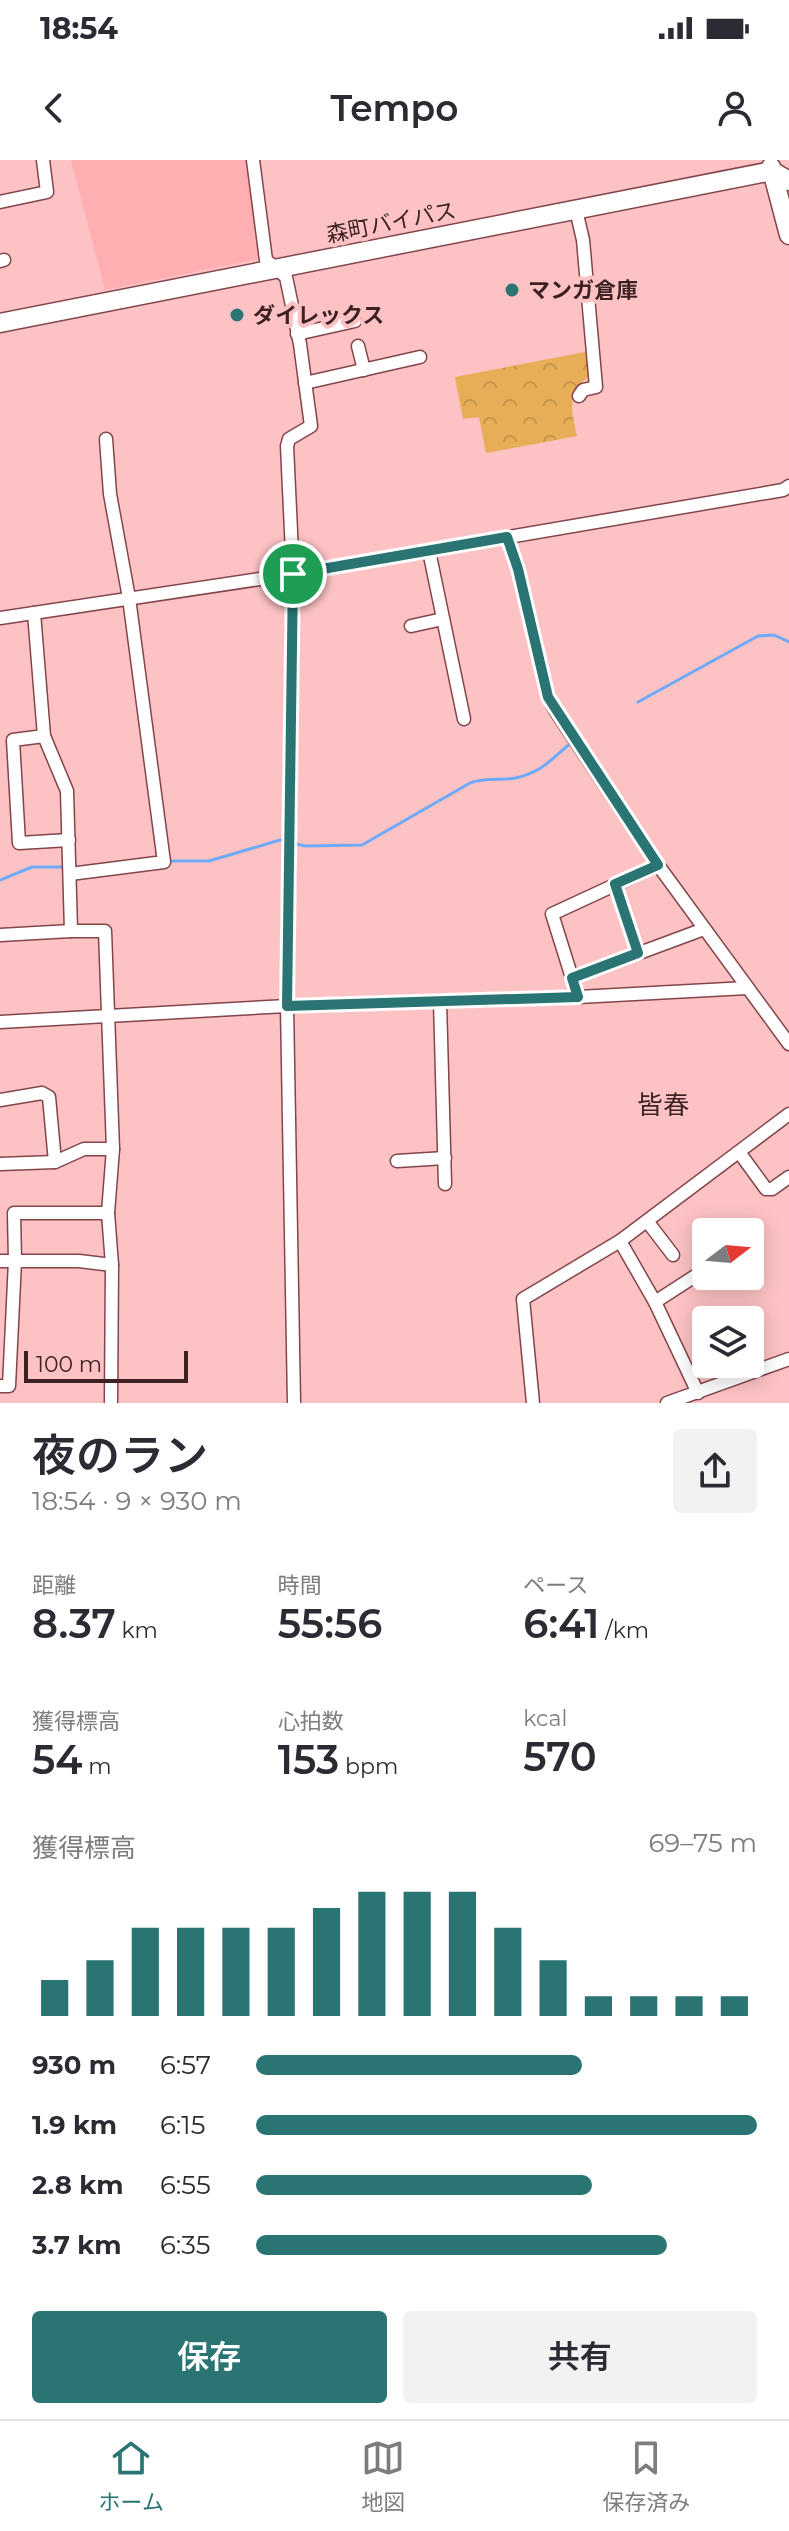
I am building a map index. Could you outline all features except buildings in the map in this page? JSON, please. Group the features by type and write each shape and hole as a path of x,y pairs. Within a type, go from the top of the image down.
{"main road":[{"name":"森町バイパス","path":"0,323 576,210 771,166"},
{"path":"771,166 789,181"},
{"path":"771,166 789,235"}],"street":[{"path":"0,202 47,192 43,160"},
{"path":"253,160 266,260 286,277 311,426 289,439 287,446 293,574 287,1006 294,1403"},
{"path":"576,210 583,240 596,387 583,390 579,396"},
{"path":"297,334 355,321"},
{"path":"358,346 364,370"},
{"path":"305,383 420,357"},
{"path":"70,874 164,862 129,598 110,494 106,439"},
{"path":"0,618 293,574 783,490 789,486"},
{"path":"507,537 518,569 548,697 658,865 789,1044"},
{"path":"429,551 464,719"},
{"path":"34,613 44,736 67,791 71,931"},
{"path":"411,626 443,619"},
{"path":"44,736 13,740 19,843 69,840"},
{"path":"578,997 552,914 658,865"},
{"path":"615,884 638,953"},
{"path":"572,978 704,929"},
{"path":"0,935 105,931 113,1149 108,1213 112,1265 111,1403"},
{"path":"0,1022 287,1006 747,988"},
{"path":"440,1001 445,1184"},
{"path":"0,1100 42,1093 49,1097 55,1162"},
{"path":"533,1403 523,1299 620,1241 739,1152 788,1120"},
{"path":"0,1164 55,1162 84,1149 113,1149"},
{"path":"739,1152 766,1189 772,1189 789,1177"},
{"path":"397,1161 445,1158"},
{"path":"0,1386 9,1386 14,1213 108,1213"},
{"path":"647,1221 673,1255"},
{"path":"620,1241 655,1302 698,1393"},
{"path":"0,1261 79,1261 112,1265"},
{"path":"655,1302 692,1278"},
{"path":"667,1403 789,1359"}],"shaded area":[{"path":"71,160 246,160 259,259 105,290"}],"green space":[{"path":"585,352 590,375 577,389 572,402 577,436 486,453 479,417 463,419 455,377"}],"waterway":[{"path":"638,702 758,636 774,635 789,642"},
{"path":"292,843 305,846 362,845 470,783 516,778 534,772 571,743"},
{"path":"172,861 209,861 285,841"},
{"path":"0,880 32,867 63,867"}],"place":[{"name":"マンガ倉庫","path":"512,290"},
{"name":"ダイレックス","path":"237,315"}],"district":[{"name":"皆春","path":"663,1105"}],"route":[{"path":"507,537 518,569 548,697 658,865 615,884 638,953 572,978 578,997 287,1006 293,574 507,537"}]}
